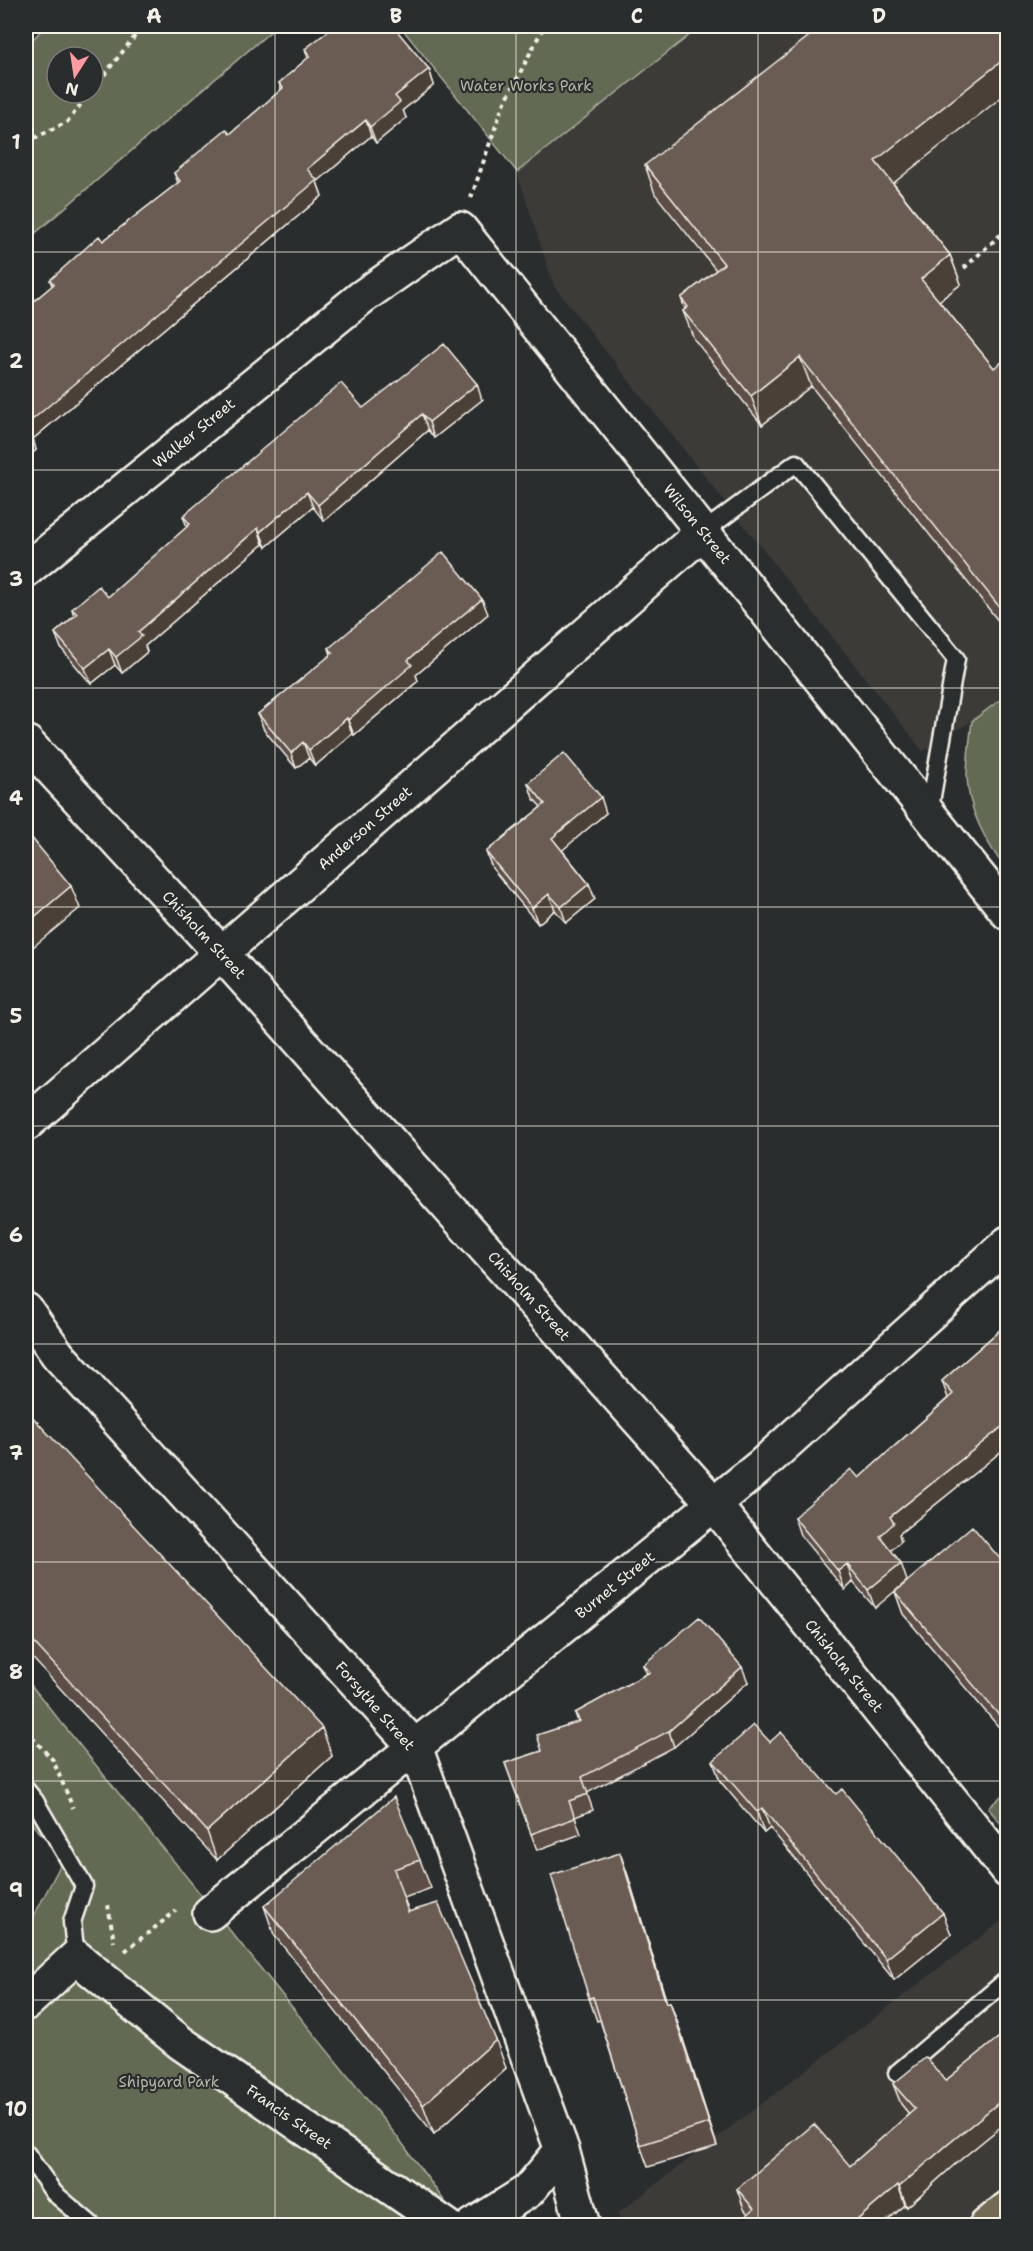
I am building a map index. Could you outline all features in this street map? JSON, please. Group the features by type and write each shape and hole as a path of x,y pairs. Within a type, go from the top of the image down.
{"main road":[{"path":"987,2226 1008,2208"}],"street":[{"name":"Walker Street","path":"26,570 362,297 460,229"},
{"name":"Wilson Street","path":"460,229 1008,913"},
{"name":"Anderson Street","path":"26,1124 703,532"},
{"name":"Chisholm Street","path":"26,742 222,954 714,1504 1008,1871"},
{"name":"Burnet Street","path":"195,1910 415,1748 762,1465 1008,1243"},
{"name":"Forsythe Street","path":"26,1310 57,1355 415,1748 562,2150 583,2226"},
{"path":"26,2003 76,1957"},
{"name":"Francis Street","path":"76,1957 181,2043 447,2226"},
{"path":"472,2226 528,2192 562,2150"}],"lane":[{"path":"703,532 796,463 956,659 929,813"},
{"path":"29,1801 84,1886 72,1922 76,1957"},
{"path":"897,2073 1008,1979"},
{"path":"26,2153 54,2193 93,2226"}],"path":[{"path":"105,74 143,26"},
{"path":"460,229 502,108 544,26"},
{"path":"26,142 67,122 80,105"},
{"path":"964,268 1008,228"},
{"path":"117,1957 195,1910"}],"shaded area":[{"path":"701,26 1007,26 1007,695 972,721 923,751 554,286 517,172"},
{"path":"1004,1919 1007,1924 1007,2225 622,2226 618,2213"}],"green space":[{"path":"45,26 277,26 26,241 26,47"},
{"name":"Water Works Park","path":"400,26 701,26 517,172"},
{"path":"1007,695 1007,870 992,850 980,826 971,802 967,777 972,721"},
{"name":"Shipyard Park","path":"26,1679 399,2139 462,2225 26,2225 26,1931 64,1858 26,1818"},
{"path":"1007,1791 1007,1831 988,1808"}],"building":[{"path":"335,26 393,26 429,69 395,96 400,102 370,127 366,120 307,169 317,180 26,425 26,317 31,313 27,307 54,284 50,280 99,236 103,241 180,181 174,173 226,129 230,134 283,88 279,83 310,56 305,49"},
{"path":"822,26 1008,26 1008,56 875,161 950,255 921,279 994,368 1008,358 1008,612 1005,614 800,357 751,396 683,311 688,307 681,298 724,264 645,165"},
{"path":"444,344 477,384 429,422 422,414 318,505 307,492 260,532 258,528 138,632 142,636 116,657 109,649 85,668 55,633 77,614 72,609 99,586 108,597 190,524 183,516 341,383 363,408"},
{"path":"26,428 31,434 26,439"},
{"path":"443,552 482,599 408,660 412,665 348,720 347,718 309,750 303,742 291,753 258,714 333,653 329,648"},
{"path":"564,753 601,797 552,838 589,884 561,907 549,894 532,908 486,852 545,804 528,783"},
{"path":"26,831 71,886 26,924"},
{"path":"1008,1323 1008,1431 1003,1426 890,1517 894,1523 880,1536 901,1563 868,1590 847,1564 838,1571 794,1517 851,1469 859,1478 953,1394 942,1381"},
{"path":"26,1410 322,1728 207,1831 26,1634"},
{"path":"972,1526 1008,1568 1008,1716 1003,1720 895,1592"},
{"path":"699,1617 742,1667 669,1731 582,1777 588,1794 569,1801 575,1818 531,1834 505,1763 542,1751 537,1735 580,1721 575,1713 650,1672 643,1665"},
{"path":"754,1725 770,1742 781,1732 836,1794 842,1789 943,1913 886,1959 762,1808 757,1812 713,1761"},
{"path":"394,1797 420,1860 394,1869 408,1912 438,1903 496,2040 423,2105 264,1906"},
{"path":"620,1853 666,2003 670,2002 709,2123 640,2145 593,1997 589,1998 551,1875"},
{"path":"1008,2030 1008,2095 850,2226 734,2226 754,2209 737,2189 814,2124 850,2166 915,2109 893,2084 926,2057 945,2081"}]}
